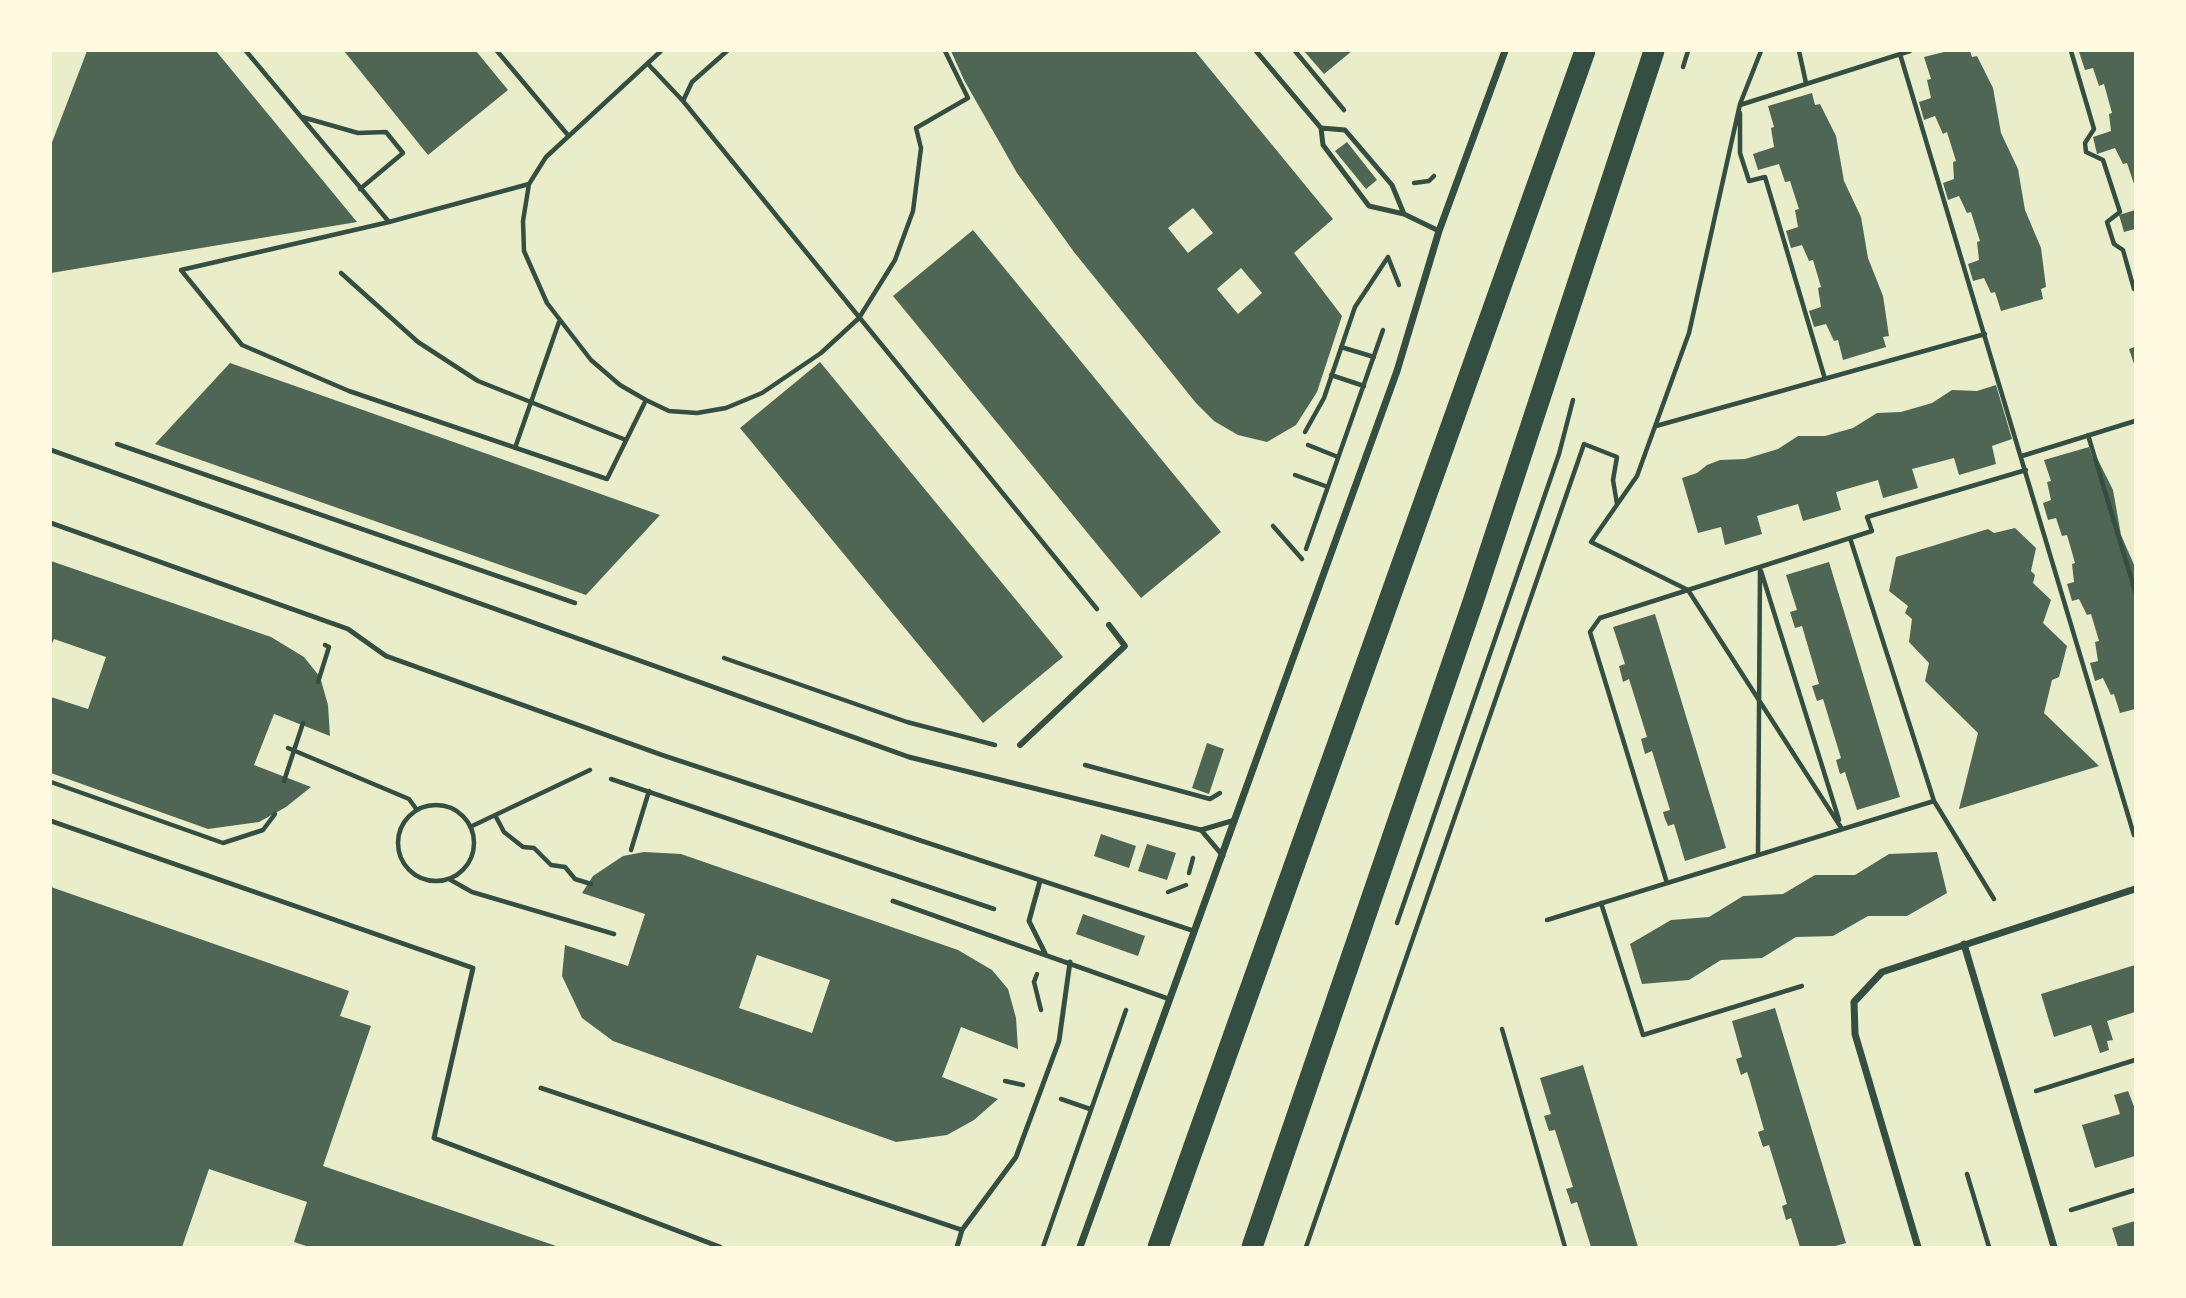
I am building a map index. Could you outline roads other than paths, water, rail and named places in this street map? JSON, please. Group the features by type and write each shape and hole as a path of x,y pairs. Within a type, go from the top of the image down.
{"highway":[{"path":"1158,1247 1586,51"},
{"path":"1252,1247 1473,602 1654,51"}],"street":[{"path":"1080,1247 1397,371 1439,232 1505,51"},
{"path":"1020,745 1125,646 1110,625"},
{"path":"1918,1247 1855,1034 1854,1002 1882,972 2135,889"},
{"path":"1964,944 2054,1247"}],"lane":[{"path":"1256,51 1321,128 1323,145 1369,206 1404,214 1439,232"},
{"path":"1321,128 1345,130 1392,185 1404,214"},
{"path":"51,450 909,757 1201,830 1235,820"},
{"path":"51,523 348,629 386,656 662,755 1194,931"},
{"path":"51,821 473,968 434,1139 720,1247"},
{"path":"1201,830 1223,856"},
{"path":"1040,881 1029,921 1046,954"},
{"path":"893,901 1169,999"},
{"path":"957,1247 962,1230 1016,1157 1059,1041 1070,962"},
{"path":"541,1088 962,1230"}]}
